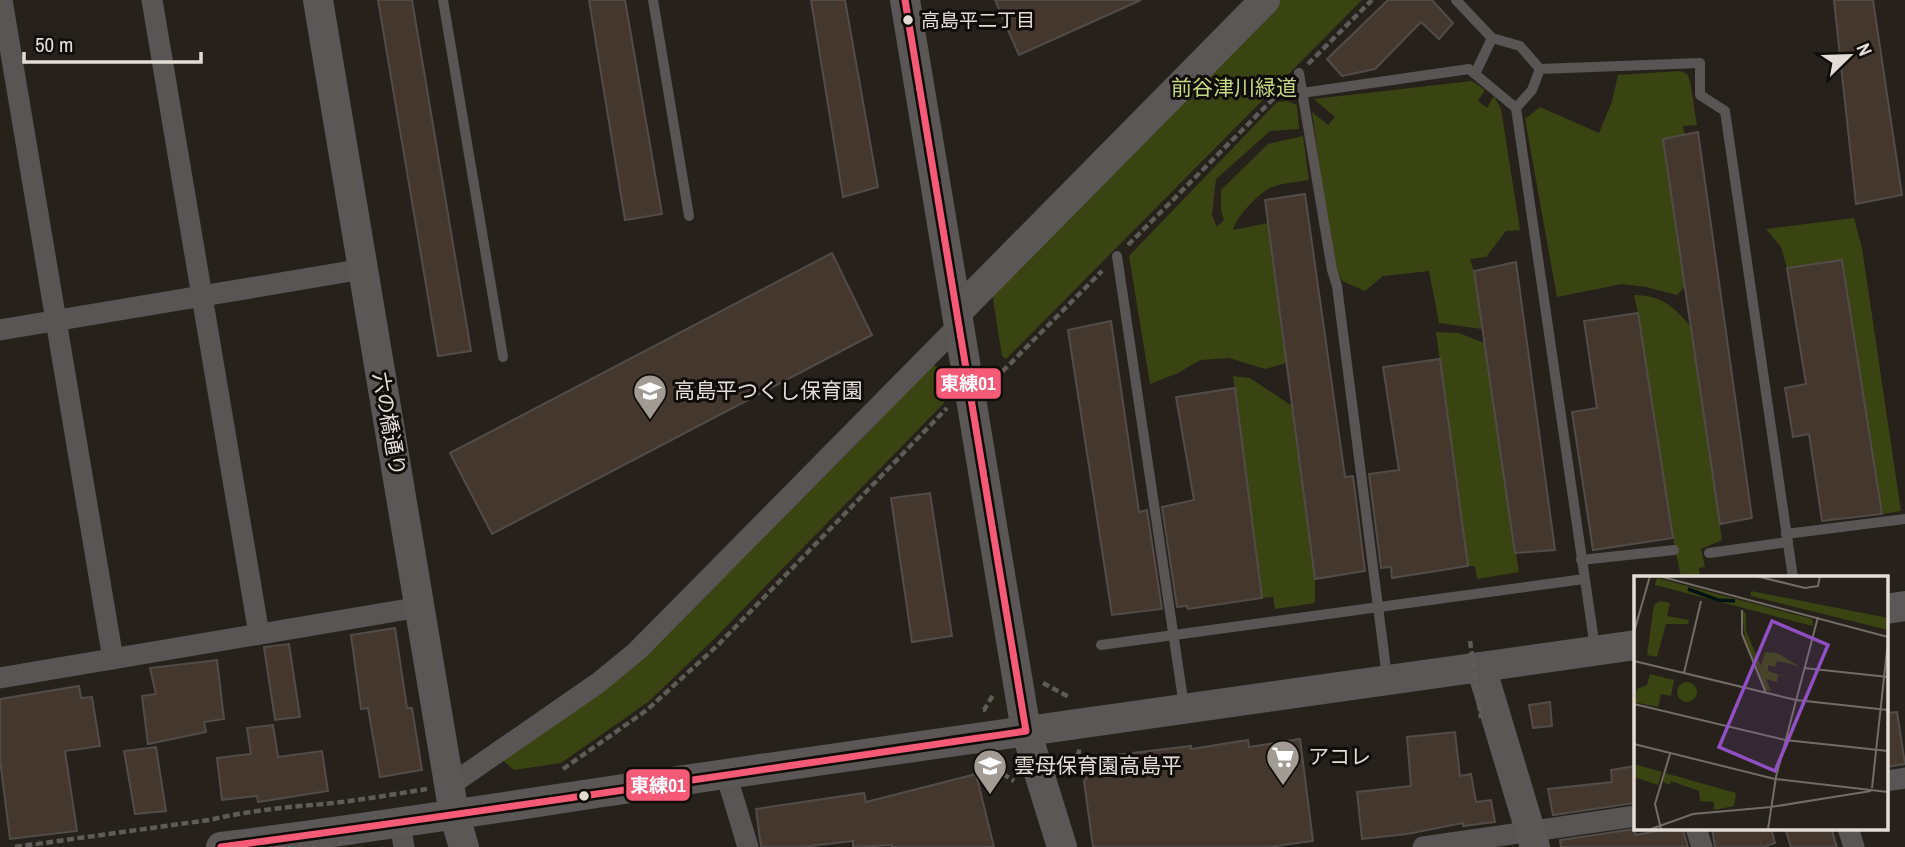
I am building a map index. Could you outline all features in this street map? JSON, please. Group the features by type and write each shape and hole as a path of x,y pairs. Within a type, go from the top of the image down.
{"street":[{"path":"2,0 113,659"},
{"path":"152,0 259,634"},
{"name":"六の橋通り","path":"318,0 419,607 445,796 464,847"},
{"path":"905,0 1026,731 1062,847"},
{"path":"221,847 402,835 445,796 598,683 637,651 1265,0"},
{"path":"0,330 363,269"},
{"path":"0,678 419,607"},
{"path":"445,796 726,774 1387,680 1475,654 1595,651 1634,645"},
{"path":"1475,654 1532,839"},
{"path":"726,774 748,847"},
{"path":"1423,847 1532,839 1634,817"},
{"path":"1697,830 1702,847"},
{"path":"1849,830 1854,847"}],"lane":[{"path":"443,0 503,357"},
{"path":"653,0 689,216"},
{"path":"1456,0 1492,38 1520,46 1540,69"},
{"path":"1475,74 1492,38"},
{"path":"1540,69 1700,63 1700,95 1726,111 1793,576"},
{"path":"1302,93 1469,69 1516,108 1595,651"},
{"path":"1516,108 1532,90 1540,69"},
{"path":"1299,73 1332,270 1337,286 1387,680"},
{"path":"1117,256 1184,709"},
{"path":"1709,553 1905,519"},
{"path":"1581,560 1674,550"},
{"path":"1101,645 1584,579"}],"path":[{"path":"563,769 647,710 718,645 971,394 1117,256 1372,0"},
{"path":"1475,654 1481,718"},
{"path":"1065,775 1079,752"},
{"path":"992,767 1018,783"},
{"path":"15,847 209,820 288,806 445,796"}],"green space":[{"name":"前谷津川緑道","path":"1280,0 1362,0 1006,359 1002,356 992,293"},
{"path":"1680,71 1687,74 1690,81 1697,125 1683,126 1685,136 1663,139 1685,287 1677,295 1622,284 1557,297 1525,119 1540,107 1599,133 1612,102 1618,75"},
{"path":"1472,81 1485,90 1478,101 1487,108 1494,96 1501,109 1520,230 1506,231 1486,257 1470,259 1482,329 1439,323 1429,271 1383,276 1365,291 1342,281 1333,262 1312,112 1328,125 1335,117 1314,99"},
{"path":"1287,101 1297,105 1299,129 1270,131 1216,179 1212,215 1217,227 1224,220 1221,190 1268,144 1303,136 1309,180 1279,185 1265,191 1243,213 1233,230 1268,223 1287,363 1265,369 1229,358 1200,360 1178,373 1150,384 1129,256 1277,102"},
{"path":"1854,218 1862,248 1901,511 1882,514 1842,260 1787,268 1781,247 1766,229"},
{"path":"1634,295 1651,297 1666,303 1690,326 1722,540 1701,549 1705,567 1699,568 1700,576 1681,576"},
{"path":"1436,332 1459,333 1484,343 1519,572 1477,579 1475,566 1468,566"},
{"path":"931,365 938,367 944,403 713,640 648,702 561,763 514,770 501,759 602,687"},
{"path":"1233,376 1250,378 1292,406 1315,579 1315,603 1275,609 1273,597 1262,598"}],"building":[{"path":"378,0 412,0 471,351 438,356"},
{"path":"589,0 625,0 662,214 625,220"},
{"path":"811,0 845,0 878,187 843,197"},
{"path":"995,0 1141,0 1019,55"},
{"path":"1388,0 1432,0 1453,23 1439,39 1421,22 1375,69 1342,76 1327,59"},
{"path":"1834,0 1873,0 1902,195 1856,204"},
{"path":"1698,132 1752,518 1720,524 1663,139"},
{"path":"1305,194 1345,477 1353,476 1365,571 1315,579 1265,200"},
{"path":"832,253 872,335 492,534 450,453"},
{"path":"1842,260 1882,514 1822,521 1809,434 1793,437 1785,388 1806,384 1787,268"},
{"path":"1516,262 1555,550 1515,553 1474,271"},
{"path":"1638,313 1673,538 1593,550 1572,412 1597,408 1584,321"},
{"path":"1111,321 1139,512 1147,510 1162,609 1112,615 1068,330"},
{"path":"1440,359 1468,566 1392,578 1391,567 1381,568 1369,474 1399,470 1383,367"},
{"path":"1235,388 1262,598 1188,609 1187,606 1177,607 1162,507 1194,500 1176,397"},
{"path":"930,493 952,636 912,642 891,498"},
{"path":"395,628 407,708 412,708 422,770 380,777 368,708 361,709 351,635"},
{"path":"289,644 300,717 275,720 264,647"},
{"path":"217,660 224,719 204,722 206,732 148,744 142,696 156,694 150,668"},
{"path":"79,686 81,698 92,697 100,746 65,751 77,831 10,839 0,760 0,699"},
{"path":"1550,702 1552,726 1533,728 1529,705"},
{"path":"1897,712 1905,764 1888,767 1888,713"},
{"path":"273,725 278,757 322,751 328,791 258,802 257,796 222,800 217,758 251,754 247,728"},
{"path":"1455,732 1460,776 1471,774 1476,802 1491,800 1495,822 1463,826 1463,823 1407,834 1362,839 1357,792 1411,786 1407,737"},
{"path":"1300,739 1313,841 1268,847 1093,847 1084,781 1100,757 1191,746 1191,749 1248,740 1249,747"},
{"path":"156,747 166,811 135,814 124,751"},
{"path":"1634,766 1634,803 1553,815 1548,789 1612,782 1611,770"},
{"path":"976,774 994,847 853,847 853,841 802,847 761,847 756,809 864,793 866,802"},
{"path":"1634,829 1635,835 1683,830 1688,847 1561,847 1560,840"},
{"path":"1712,830 1772,830 1775,843 1763,847 1715,847"},
{"path":"1786,830 1832,830 1837,847 1791,847"}],"transit line":[{"name":"東練01","path":"221,847 1026,731 905,0"}],"place":[{"name":"高島平二丁目","path":"908,20"},
{"name":"高島平つくし保育園","path":"650,421"},
{"name":"アコレ","path":"1283,787"},
{"name":"雲母保育園高島平","path":"990,796"}]}
